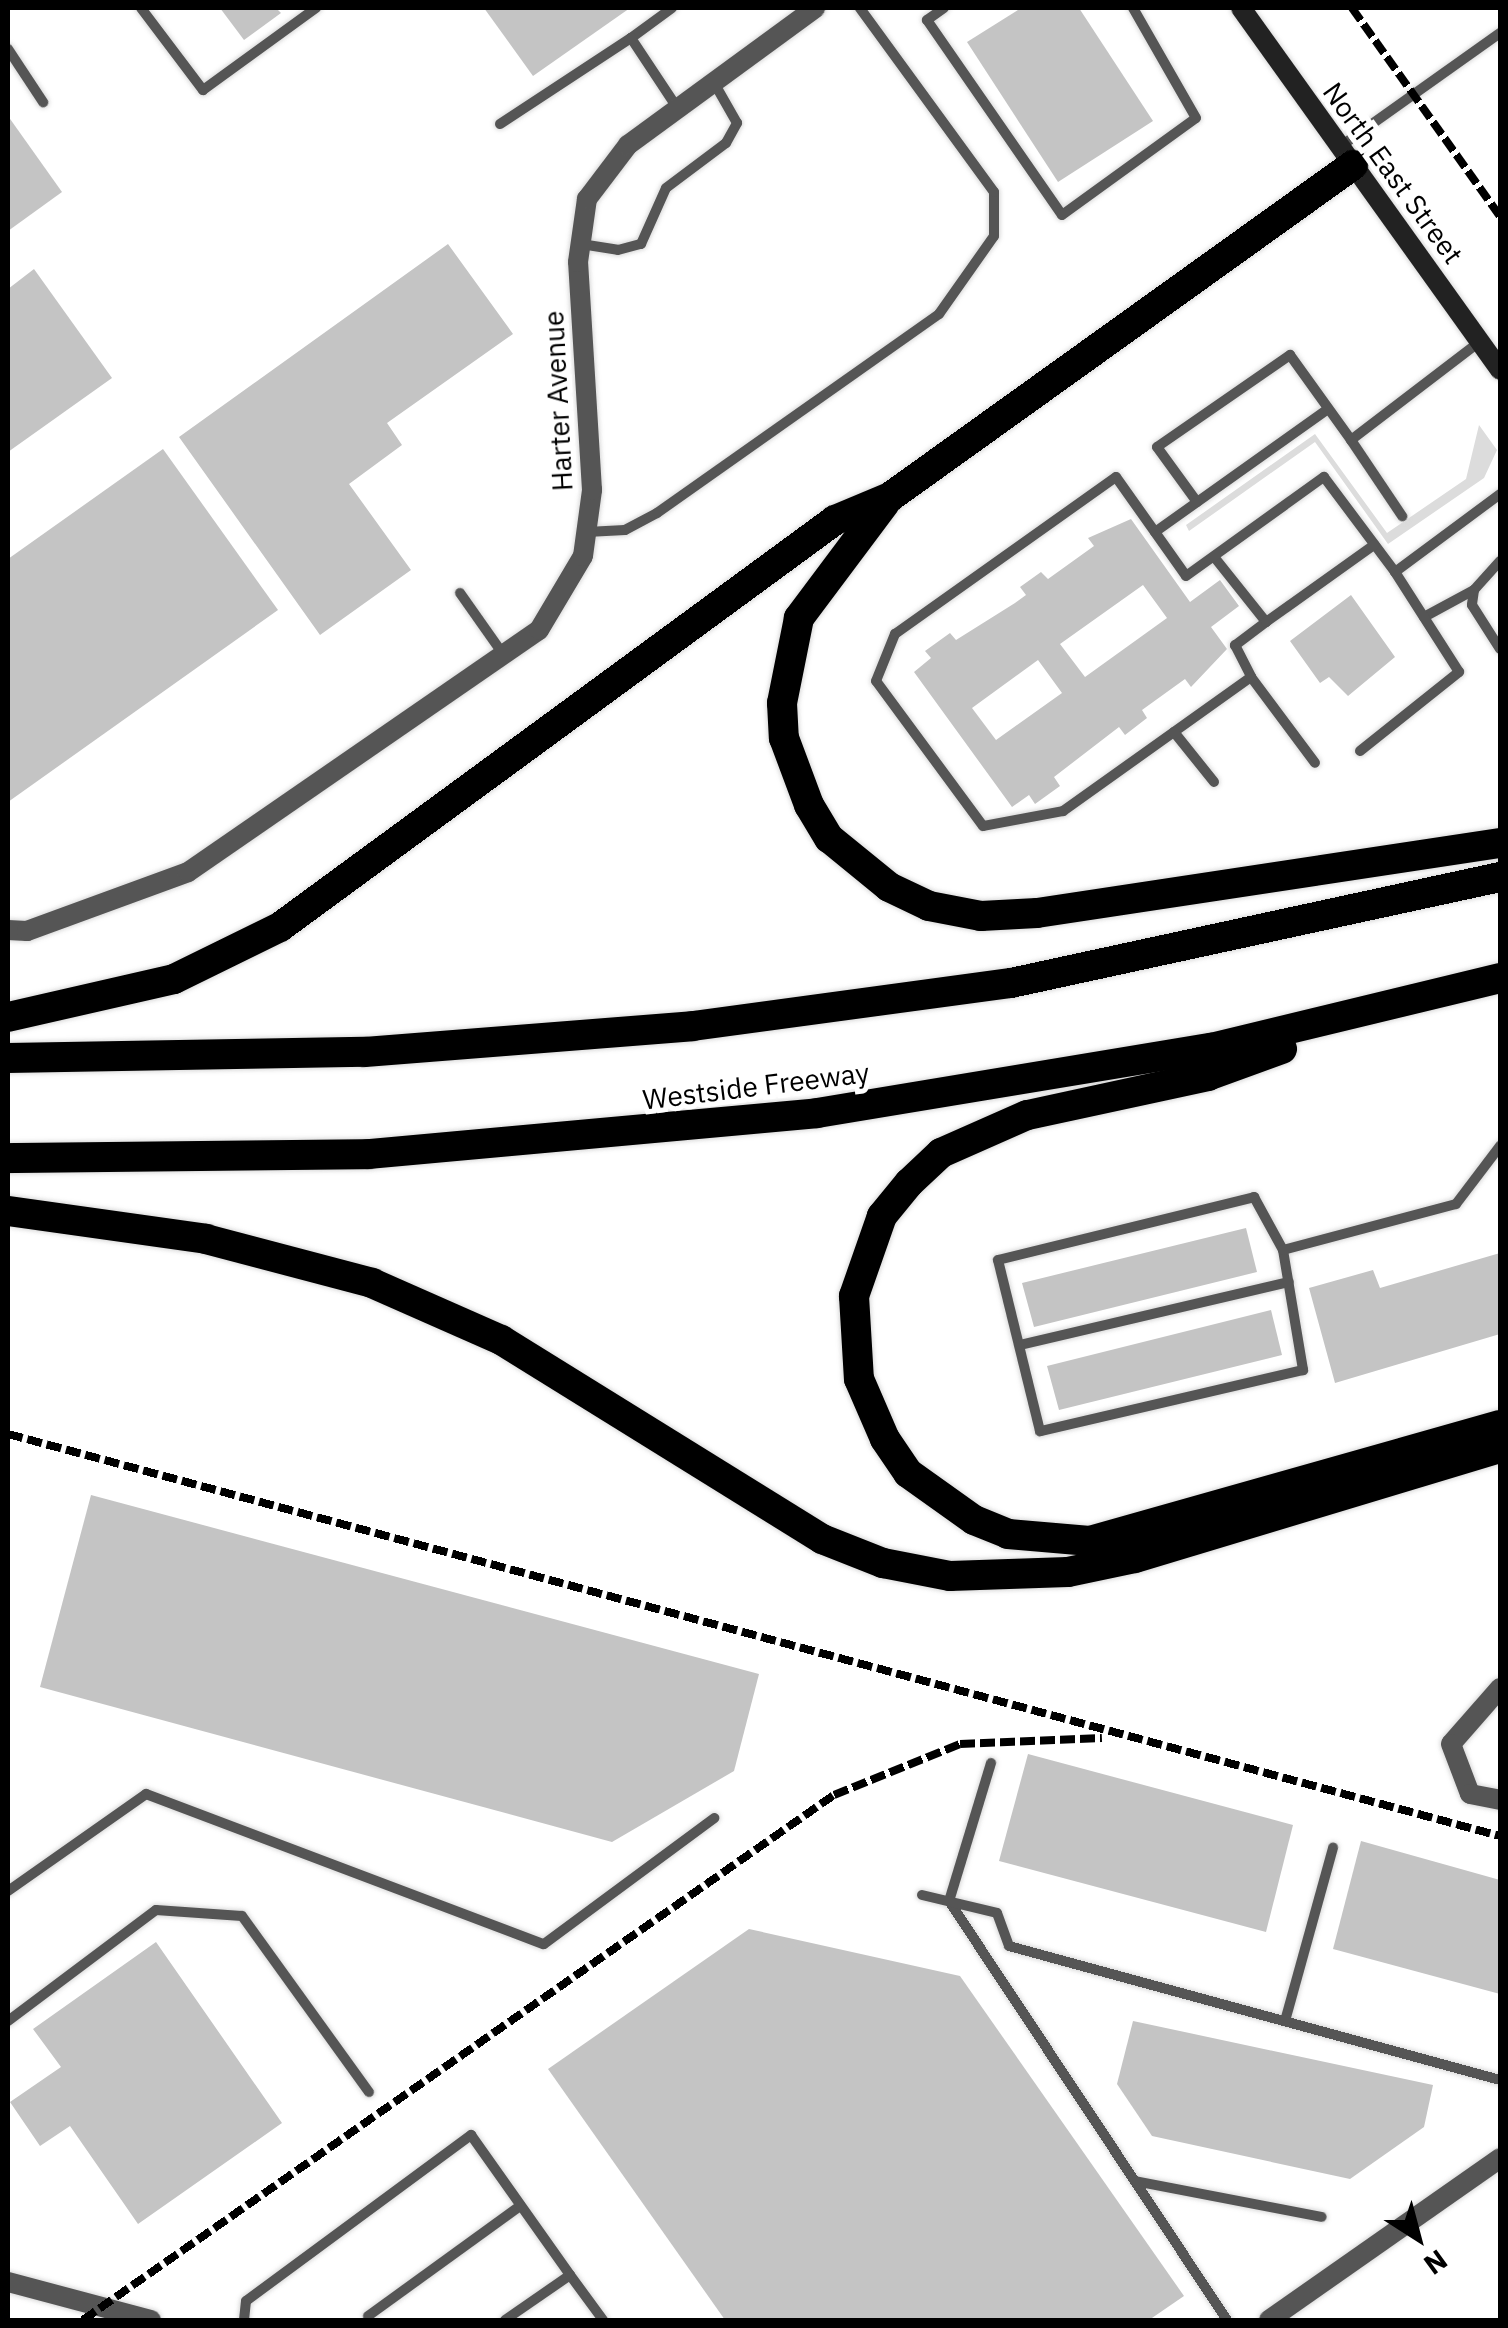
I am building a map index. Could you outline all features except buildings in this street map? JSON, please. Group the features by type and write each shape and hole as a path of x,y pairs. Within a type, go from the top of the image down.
{"highway":[{"path":"8,1017 174,979 280,927 836,520 890,497 1346,156"},
{"path":"890,497 798,618 782,703 784,738 809,805 830,838 888,886 929,906 981,916 1037,913 1500,842"},
{"path":"8,1058 364,1052 693,1026 1011,983 1500,877"},
{"name":"Westside Freeway","path":"8,1158 368,1154 686,1128 1011,1085 1392,1008 1500,978"},
{"path":"1392,1008 1208,1076 1027,1114 941,1154 882,1216 866,1253 854,1296 859,1378 885,1439 938,1499 1008,1534 1052,1540 1130,1533 1500,1424"},
{"path":"8,1211 206,1239 372,1283 501,1340 764,1508 883,1563 950,1576 1068,1572 1276,1516 1500,1448"}],"main road":[{"name":"North East Street","path":"1241,8 1500,370"}],"street":[{"name":"Harter Avenue","path":"8,930 27,931 188,872 539,630 583,556 592,490 581,244 586,199 628,145 814,8"},
{"path":"1500,1688 1451,1744 1470,1794 1500,1800"},
{"path":"1269,2320 1500,2158"},
{"path":"8,2282 151,2320"}],"lane":[{"path":"141,8 202,90 316,8"},
{"path":"500,124 672,8"},
{"path":"586,532 625,530 658,513 924,325 953,303 994,236 994,192 860,8"},
{"path":"944,8 927,20 1062,215 1196,118 1133,8"},
{"path":"1346,156 1500,33"},
{"path":"631,38 676,106"},
{"path":"8,49 43,102"},
{"path":"581,244 618,250 641,244 666,188 726,143 737,123 712,80"},
{"path":"1351,440 1480,342"},
{"path":"1197,502 1156,447 1290,354 1402,516"},
{"path":"1155,532 1328,408"},
{"path":"1251,677 1063,811 983,826 876,681 895,634 1116,477 1186,576 1324,478 1395,572 1459,672 1360,750"},
{"path":"1395,572 1500,494"},
{"path":"1314,762 1251,677 1235,645 1374,544"},
{"path":"1215,558 1266,622"},
{"path":"1424,617 1474,590 1500,560"},
{"path":"1474,590 1472,605 1500,649"},
{"path":"460,594 503,655"},
{"path":"1174,732 1214,782"},
{"path":"1283,1250 1456,1204 1500,1146"},
{"path":"1254,1197 1283,1250 1303,1370 1040,1431 998,1260 1254,1197"},
{"path":"1020,1345 1289,1282"},
{"path":"949,1902 990,1763"},
{"path":"8,1892 146,1794 544,1944 714,1818"},
{"path":"1285,2022 1332,1848"},
{"path":"922,1894 997,1914 1009,1946 1500,2080"},
{"path":"949,1902 1227,2320"},
{"path":"8,2020 156,1910 242,1916 369,2092"},
{"path":"244,2320 246,2302 471,2135 603,2320"},
{"path":"1135,2181 1322,2217"},
{"path":"368,2316 520,2206"},
{"path":"505,2320 570,2275"}],"shaded area":[{"path":"1479,425 1497,450 1484,478 1388,544 1315,442 1189,531 1186,525 1315,434 1387,533 1466,479"}],"railway":[{"path":"1352,8 1500,216"},
{"path":"8,1434 1500,1836"},
{"path":"83,2320 834,1795 960,1744 1102,1738"}]}
